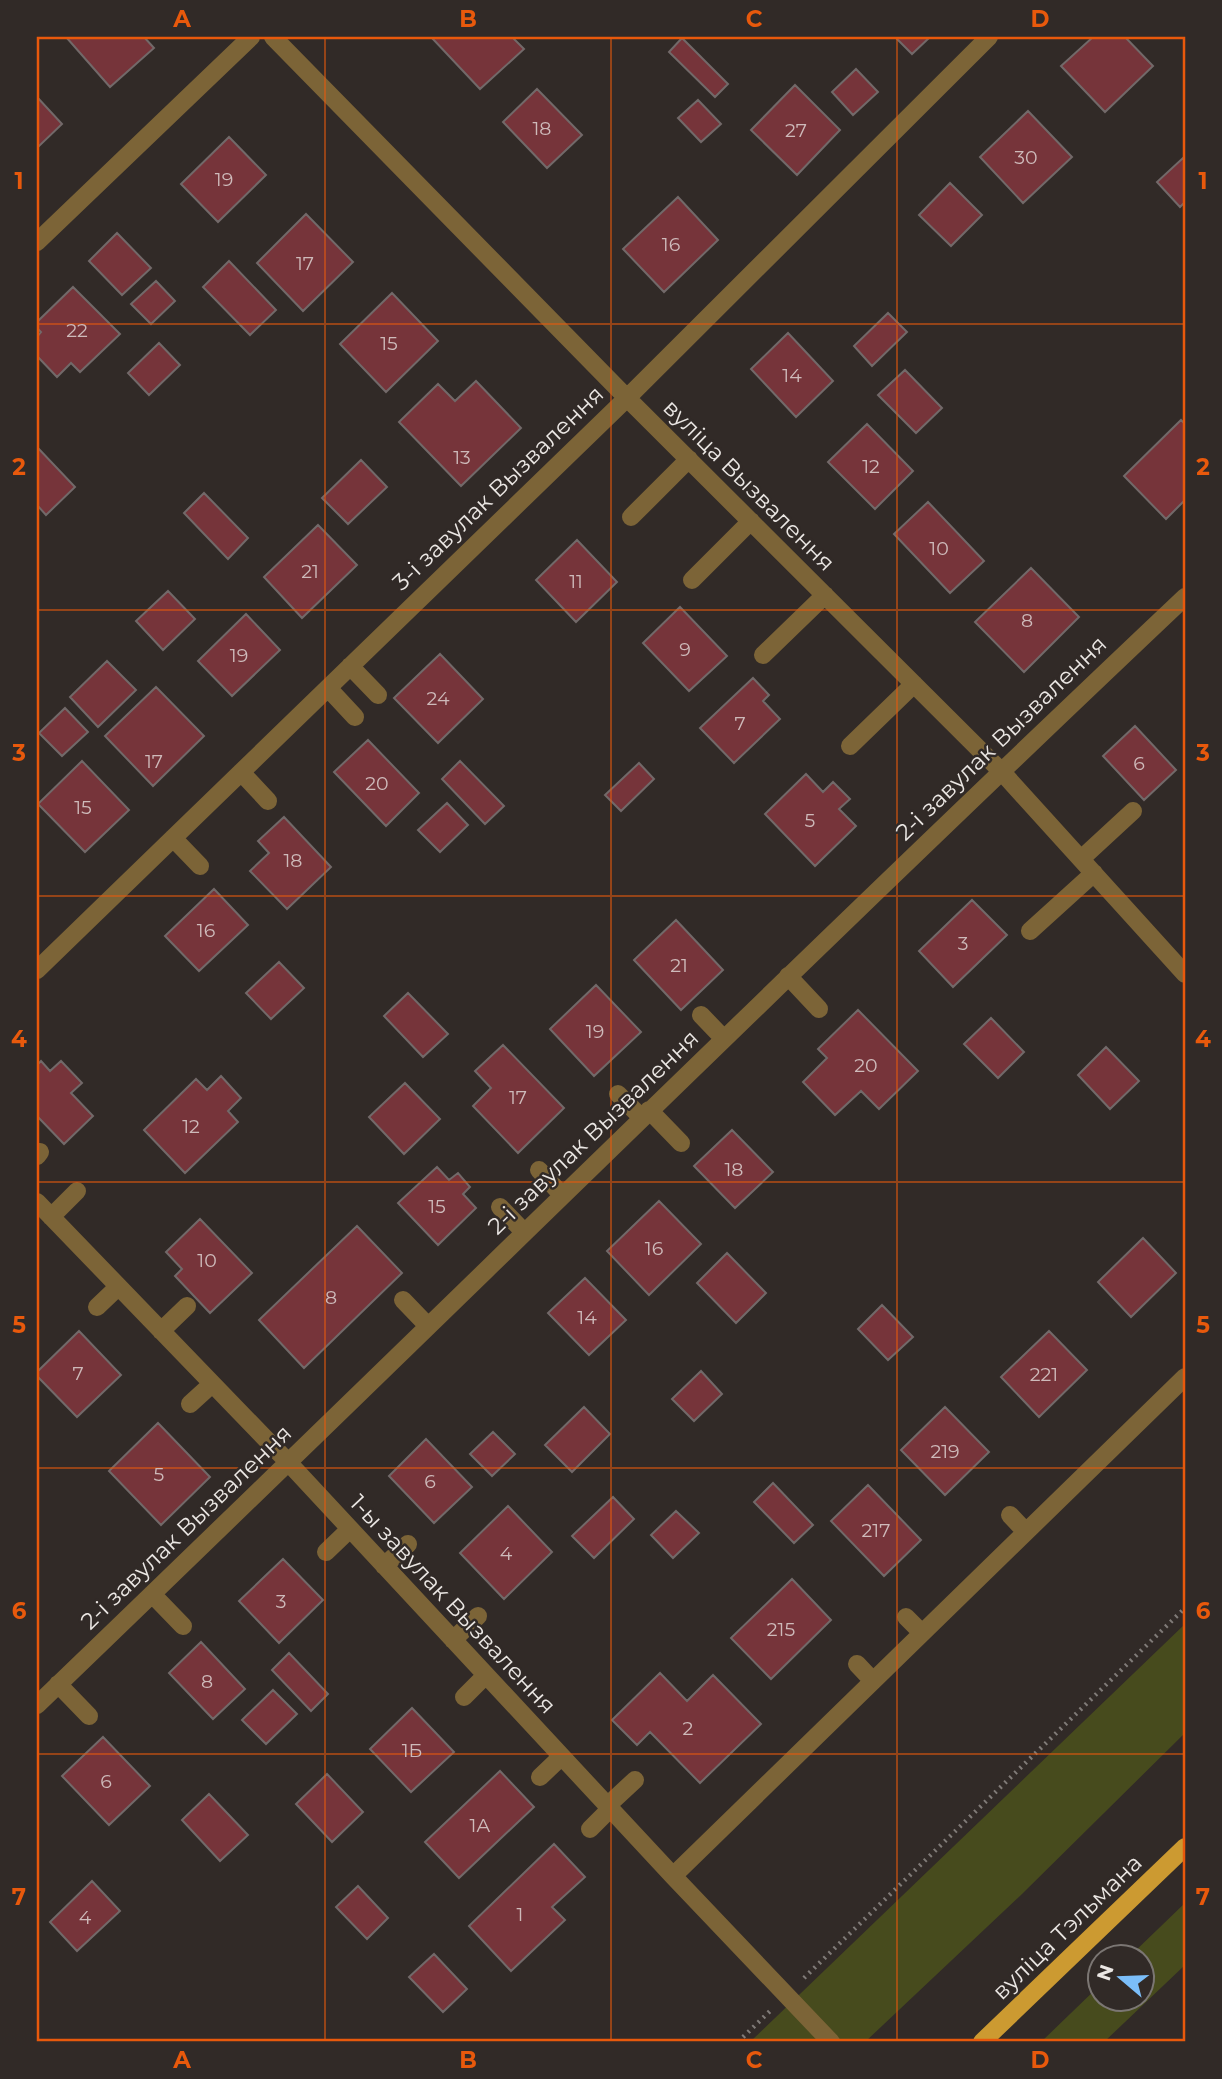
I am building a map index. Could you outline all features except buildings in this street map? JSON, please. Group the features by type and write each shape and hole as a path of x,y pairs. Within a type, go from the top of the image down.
{"main road":[{"name":"вуліца Тэльмана","path":"982,2042 1185,1847"}],"street":[{"path":"37,242 251,37"},
{"name":"вуліца Вызвалення","path":"273,37 627,398 1001,771 1185,974"},
{"name":"3-і завулак Вызвалення","path":"37,970 627,398 989,37"},
{"path":"631,517 689,459"},
{"path":"692,580 751,521"},
{"path":"763,655 825,595"},
{"name":"2-і завулак Вызвалення","path":"37,1704 788,976 1185,597"},
{"path":"350,666 378,695"},
{"path":"850,746 914,684"},
{"path":"328,688 355,717"},
{"path":"241,772 268,800"},
{"path":"1081,859 1133,811"},
{"path":"173,838 200,866"},
{"path":"1030,931 1094,873"},
{"path":"788,976 819,1009"},
{"path":"701,1015 723,1039"},
{"path":"618,1094 681,1143"},
{"path":"538,1170 562,1195"},
{"path":"41,1209 77,1191"},
{"path":"500,1207 524,1232"},
{"name":"1-ы завулак Вызвалення","path":"41,1209 288,1462 561,1757 831,2042"},
{"path":"97,1307 118,1287"},
{"path":"403,1300 428,1326"},
{"path":"161,1331 187,1306"},
{"path":"673,1876 1185,1377"},
{"path":"190,1404 212,1384"},
{"path":"1010,1515 1026,1532"},
{"path":"326,1552 350,1529"},
{"path":"384,1566 408,1544"},
{"path":"152,1594 183,1626"},
{"path":"453,1640 478,1616"},
{"path":"906,1617 922,1633"},
{"path":"857,1664 873,1681"},
{"path":"464,1697 486,1675"},
{"path":"58,1684 89,1716"},
{"path":"540,1777 561,1757"},
{"path":"590,1829 635,1780"}],"path":[{"path":"738,2042 1185,1608"}],"green space":[{"path":"1185,1624 1185,1733 1021,1895 865,2042 750,2042"},
{"path":"1185,1903 1185,1965 1156,1993 1156,1942 1145,1942"},
{"path":"1086,1999 1086,2012 1136,2012 1104,2042 1041,2042"}]}
